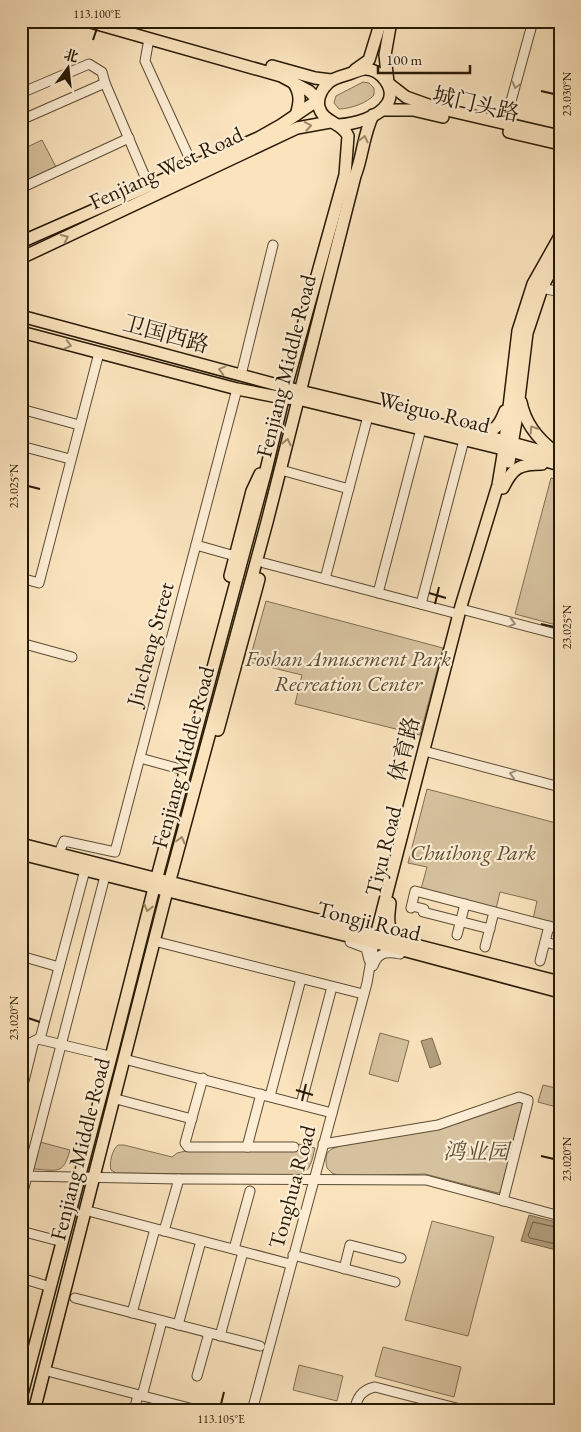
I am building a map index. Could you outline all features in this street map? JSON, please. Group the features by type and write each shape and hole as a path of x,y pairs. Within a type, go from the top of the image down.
{"main road":[{"path":"87,21 281,76 309,91 318,100"},
{"path":"115,21 316,78 331,80"},
{"path":"350,73 370,60 386,23"},
{"path":"386,23 385,55 390,97 388,104 378,113 349,124 334,123 323,116 319,109 318,100 322,89 331,80 350,73 364,69 371,70 381,76 388,84"},
{"path":"293,82 299,90 300,102 296,115"},
{"name":"城门头路","path":"388,84 406,97 424,104 560,136"},
{"name":"Fenjiang West Road","path":"21,242 258,138 318,100"},
{"name":"城门头路","path":"378,113 413,110 560,144"},
{"name":"Fenjiang Middle Road","path":"34,1411 97,1177 168,887 276,490 320,313 333,277 356,193 359,164 367,127 378,113"},
{"name":"Fenjiang West Road","path":"21,258 297,128 334,123"},
{"name":"Fenjiang Middle Road","path":"21,1398 76,1176 134,968 296,351 345,175 348,136 346,131 334,123"},
{"path":"508,446 509,400 518,331 537,275 560,236"},
{"path":"501,489 519,393 526,333 542,288 560,253"},
{"name":"卫国西路","path":"21,316 241,375 285,393"},
{"name":"卫国西路","path":"21,332 237,389 299,395"},
{"path":"519,393 529,425 559,460"},
{"path":"299,395 465,437 492,453 497,465 501,489"},
{"name":"Weiguo Road","path":"299,395 368,416 421,429 508,446 559,460"},
{"path":"465,437 496,429 502,420 509,400"},
{"path":"179,794 178,778 180,768 252,491 270,452"},
{"path":"501,489 508,476 514,470 524,465 559,460"},
{"name":"Tiyu Road","path":"378,940 428,752 462,612 501,489"},
{"path":"192,797 206,774 264,563 276,513 276,490"},
{"name":"体育路","path":"388,902 462,612"},
{"path":"21,838 61,848 74,858"},
{"path":"21,844 168,887"},
{"path":"21,854 105,876 155,883"},
{"path":"21,860 72,874 85,870"},
{"name":"Tongji Road","path":"168,887 221,896 354,934"},
{"name":"Tongji Road","path":"168,887 193,897 378,940 560,992"},
{"path":"221,896 232,893 366,926 372,925 388,902"},
{"path":"193,897 196,903 340,939 354,934 344,921"},
{"path":"388,902 390,929 406,940 560,977"},
{"name":"Tongji Road","path":"378,940 406,940 560,982"},
{"path":"21,1372 24,1352 76,1176 120,1000 134,968"},
{"path":"40,1411 92,1212 97,1177 120,1100 126,1059"}],"street":[{"path":"505,124 533,21"},
{"path":"149,38 145,61 193,166"},
{"path":"21,93 89,64 102,72 105,83 150,186"},
{"path":"21,120 105,83"},
{"path":"21,188 129,138"},
{"path":"241,375 273,245"},
{"path":"542,288 560,292"},
{"path":"21,578 39,582 99,353"},
{"name":"Jincheng Street","path":"61,848 64,841 115,852 237,389"},
{"path":"21,409 79,424"},
{"path":"325,579 368,416"},
{"path":"378,593 421,429"},
{"path":"421,604 465,437"},
{"path":"21,446 70,459"},
{"path":"280,470 349,488"},
{"path":"196,545 235,556"},
{"path":"264,563 421,604 560,635"},
{"path":"21,643 72,656"},
{"path":"428,752 560,787"},
{"path":"140,758 180,768"},
{"path":"21,1092 59,967 85,870"},
{"path":"21,1199 24,1176 105,876"},
{"path":"490,929 423,912 424,909 411,907 415,891 560,929"},
{"path":"457,935 465,904"},
{"path":"485,947 494,912"},
{"path":"540,961 549,926"},
{"path":"340,939 366,948 369,957 367,983"},
{"name":"Tiyu Road","path":"373,958 378,940"},
{"path":"154,941 364,994"},
{"path":"545,942 560,946"},
{"path":"373,958 382,953 390,952 404,955"},
{"path":"21,956 59,967"},
{"name":"Tonghua Road","path":"252,1411 373,958"},
{"path":"247,1147 301,979"},
{"path":"301,1104 332,986"},
{"path":"21,1048 37,1040 105,1055"},
{"path":"126,1059 332,1113"},
{"path":"202,1078 185,1143 188,1147 294,1147"},
{"path":"323,1144 438,1125 523,1097 528,1102 503,1201"},
{"path":"120,1100 192,1119"},
{"path":"24,1176 426,1180 560,1216"},
{"path":"132,1313 159,1230 179,1179"},
{"path":"220,1336 250,1191"},
{"path":"92,1212 238,1251 344,1269 395,1282"},
{"path":"21,1231 56,1240"},
{"path":"178,1325 201,1241"},
{"path":"344,1269 350,1245 401,1258"},
{"path":"21,1278 44,1284"},
{"path":"75,1298 260,1346"},
{"path":"134,1411 162,1321"},
{"path":"197,1376 209,1333"},
{"path":"51,1372 202,1411"},
{"path":"354,1411 359,1396 366,1390 375,1387 453,1409 468,1411"}],"green space":[{"path":"363,82 369,83 374,88 374,95 358,105 339,109 334,103 336,96"},
{"path":"42,140 57,169 21,185 21,150"},
{"path":"551,478 560,480 560,626 515,614"},
{"name":"Foshan Amusement Park Recreation Center","path":"266,601 443,648 420,735 295,704 302,675 249,662"},
{"name":"Chuihong Park","path":"427,789 560,824 560,926 533,919 537,901 500,892 496,909 421,889 427,867 408,863"},
{"path":"380,1033 409,1041 398,1082 369,1074"},
{"path":"543,1085 560,1089 560,1108 538,1102"},
{"name":"鸿业园","path":"519,1099 524,1102 501,1191 498,1193 425,1174 340,1176 332,1173 327,1168 327,1153 336,1147 439,1127"},
{"path":"40,1142 70,1150 62,1168 58,1170 33,1169"},
{"path":"299,1144 315,1148 309,1168 299,1175 116,1173 110,1167 113,1153 118,1145 172,1157 177,1153 186,1151 296,1150"},
{"path":"432,1221 494,1237 468,1336 405,1320"},
{"path":"383,1347 461,1367 454,1397 375,1376"},
{"path":"299,1365 343,1376 337,1401 293,1390"}],"water":[{"path":"432,1038 441,1064 430,1068 421,1041"},
{"path":"529,1215 560,1223 560,1251 521,1241"}]}
